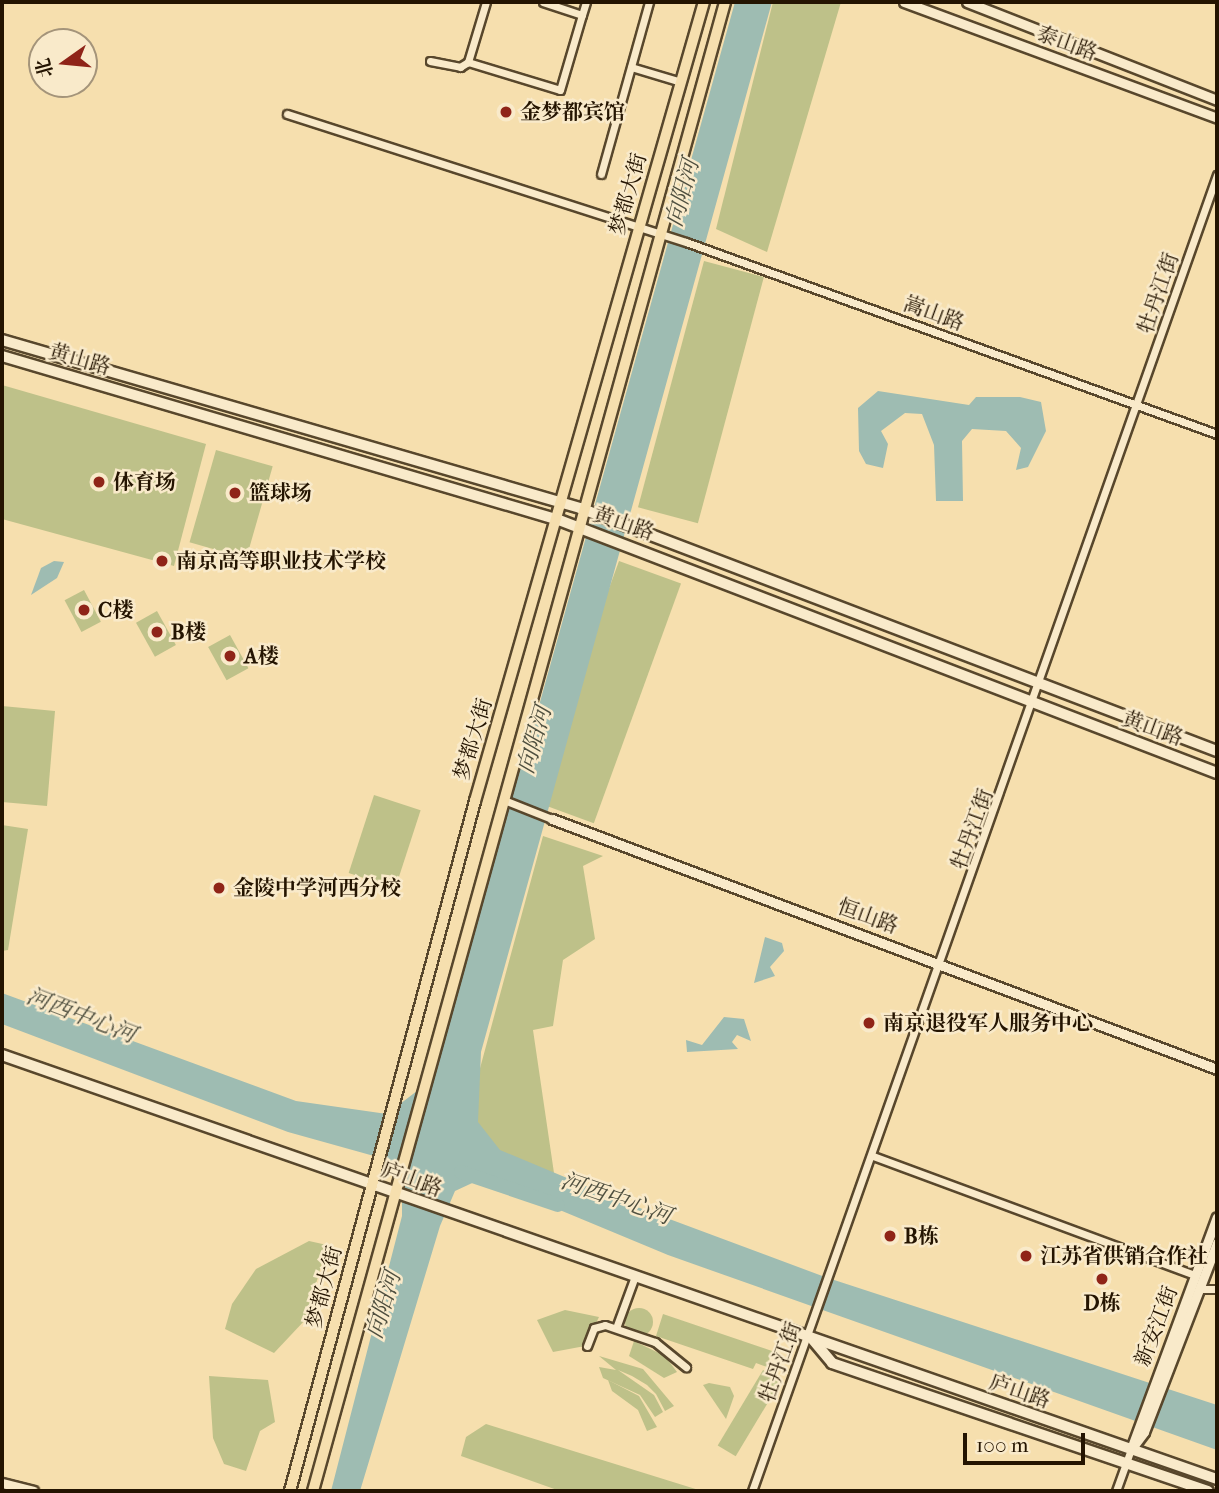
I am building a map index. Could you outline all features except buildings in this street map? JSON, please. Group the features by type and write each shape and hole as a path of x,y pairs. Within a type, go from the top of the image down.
{"main road":[{"name":"梦都大街","path":"290,1491 390,1114 704,2"},
{"name":"梦都大街","path":"313,1491 504,800 580,508 725,2"},
{"name":"黄山路","path":"2,340 580,508 1217,751"},
{"name":"黄山路","path":"2,356 559,520 1217,773"},
{"name":"庐山路","path":"2,1055 373,1179 397,1188 410,1199 1217,1479"},
{"name":"庐山路","path":"809,1336 832,1363 1208,1491"}],"street":[{"path":"430,61 460,67 468,62 486,2"},
{"path":"543,2 582,15"},
{"path":"468,62 560,90 586,2"},
{"path":"601,174 649,2"},
{"name":"泰山路","path":"904,2 1217,118"},
{"name":"泰山路","path":"967,2 1217,100"},
{"path":"631,67 681,82"},
{"name":"嵩山路","path":"287,114 686,242 1217,434"},
{"name":"牡丹江街","path":"752,1491 1042,686 1217,175"},
{"name":"恒山路","path":"504,800 943,962 1217,1069"},
{"path":"873,1156 1195,1275"},
{"name":"新安江街","path":"1116,1491 1161,1375 1217,1217"},
{"name":"新安江街","path":"1161,1375 1217,1243"},
{"path":"616,1328 635,1276"},
{"path":"1199,1289 1217,1289"},
{"path":"587,1346 594,1328 616,1328 655,1342 686,1367"},
{"path":"2,1483 33,1491"}],"green space":[{"path":"773,2 841,2 767,252 716,229"},
{"path":"704,261 764,277 698,523 638,507"},
{"name":"体育场","path":"2,385 206,444 174,566 2,519"},
{"name":"篮球场","path":"216,450 273,466 246,559 190,542"},
{"path":"619,561 681,584 594,823 532,801"},
{"path":"84,590 101,622 81,632 65,600"},
{"path":"157,611 176,645 155,657 136,623"},
{"path":"230,635 248,668 227,680 208,647"},
{"path":"2,706 55,711 47,806 2,802"},
{"path":"374,795 421,810 395,888 349,873"},
{"path":"2,825 28,829 8,950 2,951"},
{"path":"543,836 603,856 583,866 595,939 563,960 553,1026 533,1030 554,1173 475,1155 463,1131"},
{"path":"309,1241 327,1245 306,1319 274,1353 225,1329 232,1304 256,1269"},
{"path":"639,1308 649,1312 653,1322 649,1332 639,1336 629,1332 625,1322 629,1312"},
{"path":"565,1310 599,1317 585,1346 553,1352 537,1320"},
{"path":"663,1314 772,1351 767,1367 756,1363 753,1369 656,1336"},
{"path":"634,1341 665,1356 677,1372 664,1378 629,1356"},
{"path":"599,1356 643,1369 674,1406 665,1411 656,1394 647,1385 618,1370 654,1395 663,1412 655,1417 640,1395 603,1378 599,1367 616,1370"},
{"path":"763,1370 781,1381 736,1456 718,1445"},
{"path":"209,1376 268,1380 275,1422 260,1431 246,1471 224,1464 213,1438"},
{"path":"608,1380 639,1396 657,1427 647,1431 638,1410 612,1391"},
{"path":"709,1383 730,1387 734,1396 726,1419 703,1385"},
{"path":"486,1424 702,1491 560,1491 461,1456 466,1437"}],"water":[{"name":"向阳河","path":"735,2 772,2 481,1052 478,1122 500,1150 629,1204 825,1277 1217,1405 1217,1450 668,1255 483,1178 455,1191 440,1226 360,1491 331,1491 402,1216 402,1176 374,1156 288,1132 2,1024 2,993 296,1101 387,1114 426,1084 540,702"},
{"path":"878,391 969,405 976,397 1020,397 1041,402 1046,431 1028,467 1016,470 1021,448 1006,431 972,429 962,441 963,501 936,501 934,445 922,414 905,413 881,431 888,444 883,468 866,464 859,451 858,408"},
{"path":"54,561 64,562 57,578 31,595 41,568"},
{"path":"765,937 782,943 784,951 770,967 775,976 754,983"},
{"path":"724,1017 744,1019 751,1041 737,1035 732,1042 738,1049 687,1052 686,1040 702,1045"}],"waterway":[{"name":"河西中心河","path":"461,1172 558,1205"}],"place":[{"name":"金梦都宾馆","path":"506,112"},
{"name":"体育场","path":"99,482"},
{"name":"篮球场","path":"235,493"},
{"name":"南京高等职业技术学校","path":"162,561"},
{"name":"C楼","path":"84,610"},
{"name":"B楼","path":"157,632"},
{"name":"A楼","path":"230,656"},
{"name":"金陵中学河西分校","path":"219,888"},
{"name":"南京退役军人服务中心","path":"869,1023"},
{"name":"B栋","path":"890,1236"},
{"name":"江苏省供销合作社","path":"1026,1256"},
{"name":"D栋","path":"1102,1279"}]}
